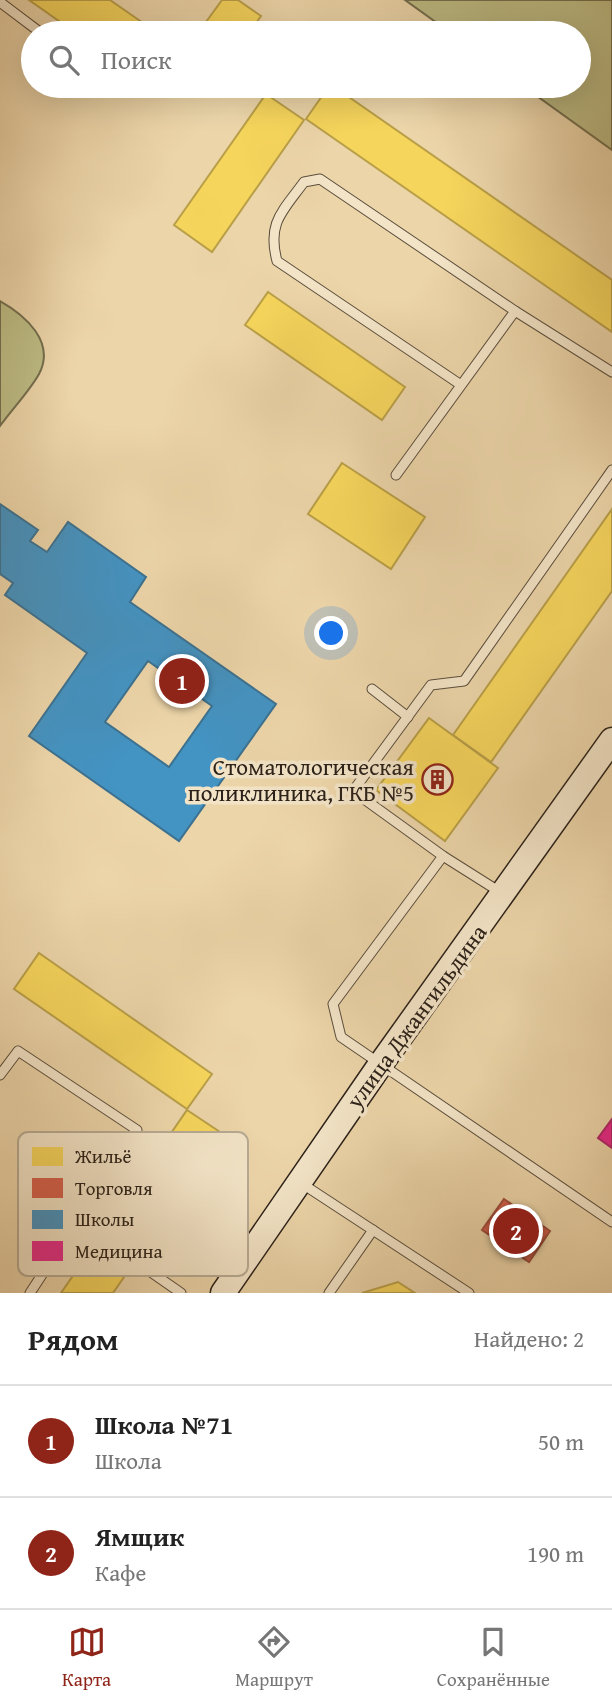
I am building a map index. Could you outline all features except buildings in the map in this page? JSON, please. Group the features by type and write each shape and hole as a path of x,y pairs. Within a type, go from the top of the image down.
{"main road":[{"name":"улица Джангильдина","path":"248,1257 380,1065 612,740"},
{"name":"улица Джангильдина","path":"223,1293 235,1276"}],"lane":[{"path":"0,2 25,21"},
{"path":"461,385 277,261 273,246 275,221 304,182 320,179 515,311 612,372"},
{"path":"396,475 515,311"},
{"path":"503,894 443,856 354,791 431,685 464,681 612,470"},
{"path":"372,689 408,717"},
{"path":"443,856 333,1004 341,1037 612,1222"},
{"path":"0,1074 18,1051 137,1130 136,1132"},
{"path":"300,1182 468,1293"},
{"path":"329,1293 373,1230"},
{"path":"30,1293 41,1276"},
{"path":"157,1276 181,1293"}],"shaded area":[{"path":"405,0 612,0 612,150 540,98 591,98 591,21 434,21"},
{"path":"0,301 28,322 41,341 44,351 39,374 0,426"}],"place":[{"name":"Школа №71","path":"182,681"},
{"name":"Стоматологическая поликлиника, ГКБ №5","path":"437,779"},
{"name":"Ямщик","path":"516,1231"}]}
